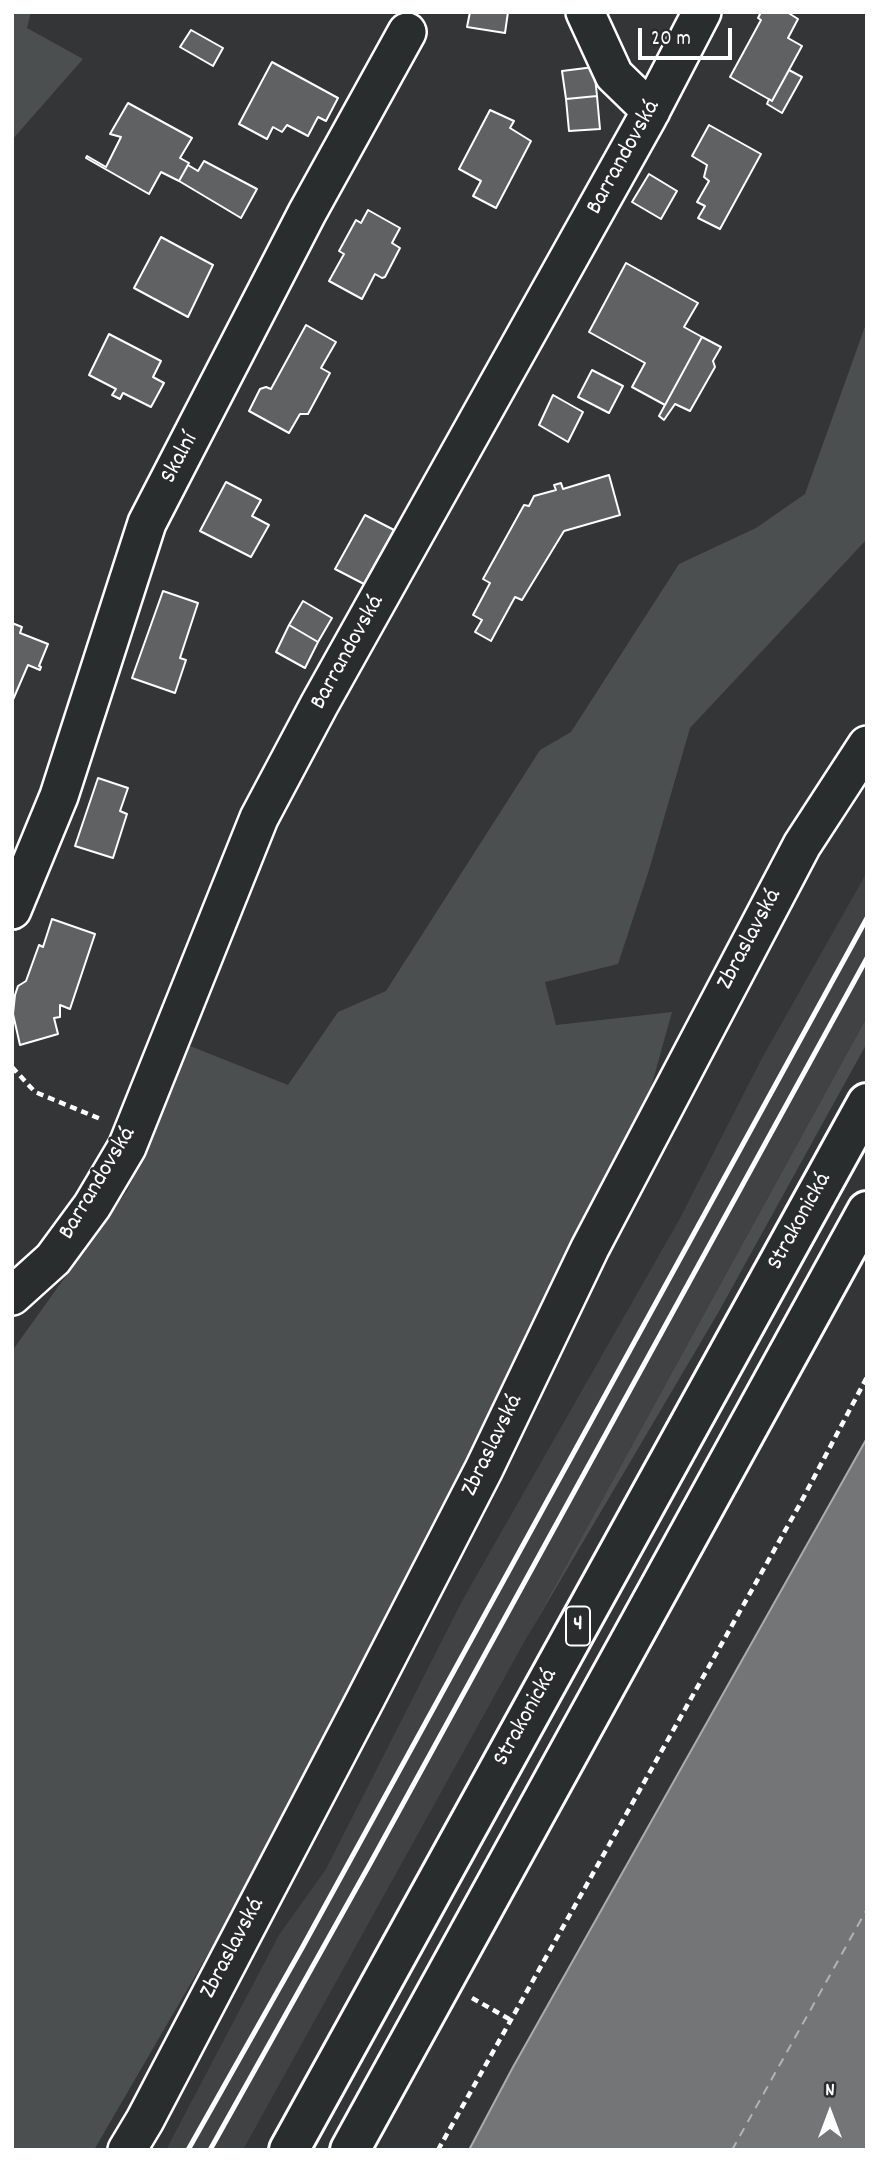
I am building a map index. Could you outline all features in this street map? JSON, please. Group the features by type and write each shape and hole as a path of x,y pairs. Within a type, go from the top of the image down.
{"main road":[{"name":"Strakonická","path":"289,2150 867,1102"},
{"name":"4","path":"350,2150 867,1211"}],"street":[{"path":"585,12 614,75 651,111"},
{"name":"Barrandovská","path":"12,1296 53,1259 92,1206 127,1147 259,818 319,705 651,111 702,12"},
{"name":"Skalní","path":"12,910 59,796 147,523 307,212 407,32"},
{"name":"Zbraslavská","path":"127,2150 371,1688 484,1469 590,1248 802,845 867,745"}],"path":[{"path":"12,1067 35,1093 106,1122"},
{"path":"438,2150 793,1516 867,1377"},
{"path":"442,1982 511,2020"}],"shaded area":[{"path":"12,12 31,12 27,28 83,59 12,140"},
{"path":"867,321 867,539 690,728 649,870 618,964 545,982 556,1025 672,1012 633,1152 270,1847 94,2150 12,2150 12,1351 127,1191 190,1046 288,1085 338,1012 386,991 540,750 571,732 679,564 756,528 805,494"},
{"path":"867,872 867,1017 527,1637 243,2150 166,2150 279,1935 326,1869 462,1601 679,1220 762,1058"},
{"path":"867,1017 867,1043 718,1313 527,1637"},
{"path":"867,1438 867,2150 469,2150 513,2067"}],"building":[{"path":"470,12 508,12 505,33 467,27"},
{"path":"761,12 787,12 798,19 788,38 802,46 772,101 730,77 761,20 758,18"},
{"path":"191,30 223,48 213,66 180,47"},
{"path":"272,62 338,98 326,121 318,117 308,136 287,125 282,132 273,127 267,139 239,124"},
{"path":"594,67 597,96 566,99 562,71"},
{"path":"789,70 802,77 782,113 767,104 769,99 772,101"},
{"path":"597,96 600,129 569,131 566,99"},
{"path":"128,103 192,138 180,158 189,163 179,181 161,172 149,194 86,158 87,156 106,167 121,137 110,134"},
{"path":"490,110 514,121 510,128 531,141 496,208 473,196 481,181 459,169"},
{"path":"709,125 761,154 720,229 698,218 705,206 697,202 709,181 704,177 707,165 692,156"},
{"path":"204,161 257,189 241,218 179,181 188,165 198,171"},
{"path":"649,174 677,191 661,219 632,202"},
{"path":"368,210 400,228 392,243 400,248 385,277 375,274 362,299 329,281 344,254 339,251 356,220 361,223"},
{"path":"161,237 213,265 188,317 134,288"},
{"path":"626,263 698,303 684,327 702,337 665,405 632,387 645,363 589,332"},
{"path":"306,325 336,342 321,368 330,373 308,414 300,414 289,433 249,411 260,389 271,389"},
{"path":"109,334 161,361 153,377 164,383 151,407 123,393 120,399 112,395 116,389 89,375"},
{"path":"702,337 721,347 713,361 715,367 690,411 675,404 664,420 659,416"},
{"path":"592,370 623,386 609,413 578,397"},
{"path":"553,395 583,412 568,442 539,425"},
{"path":"609,475 620,515 564,531 522,600 515,597 491,641 475,632 482,620 473,615 490,583 483,579 524,505 529,506 534,496 556,490 554,485 561,483 563,489"},
{"path":"226,482 261,500 252,516 269,525 251,557 200,531"},
{"path":"365,515 394,530 364,584 335,569"},
{"path":"163,591 198,603 180,658 186,660 175,693 132,678"},
{"path":"303,601 332,618 318,642 289,625"},
{"path":"12,623 22,627 20,633 48,644 39,666 40,670 28,665 12,702"},
{"path":"289,625 318,642 305,668 276,652"},
{"path":"98,778 128,788 120,811 127,814 113,858 75,846"},
{"path":"52,919 95,934 70,1009 60,1005 60,1017 54,1018 58,1034 20,1045 13,1014 15,995 18,986 26,981 39,945 43,947"}],"ferry route":[{"path":"732,2150 867,1909"}],"railway":[{"path":"188,2150 302,1948 867,918"},
{"path":"210,2150 867,958"}]}
